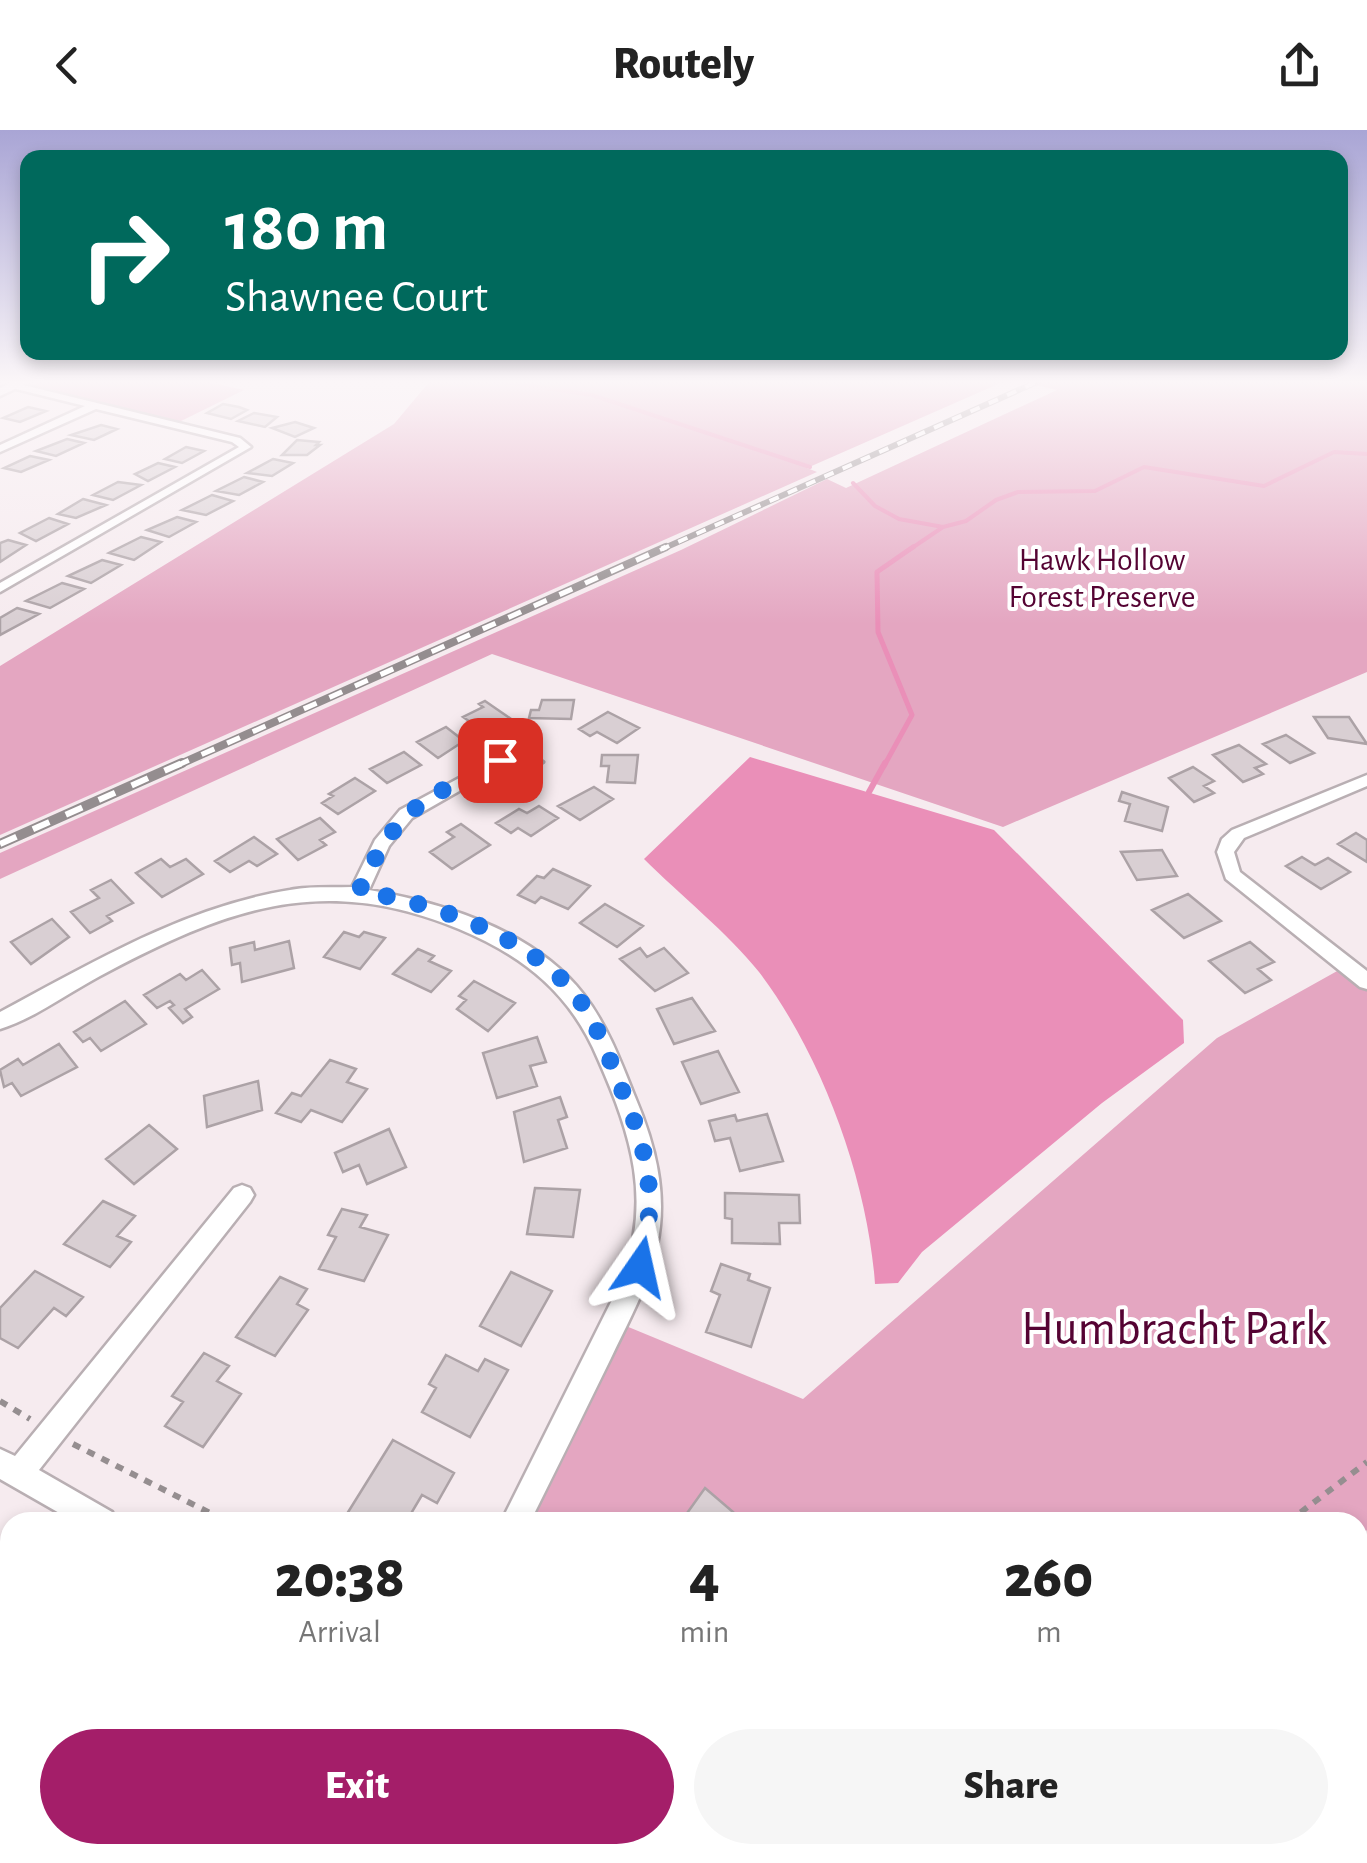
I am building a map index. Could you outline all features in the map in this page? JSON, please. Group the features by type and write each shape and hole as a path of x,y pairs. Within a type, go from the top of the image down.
{"street":[{"path":"0,588 220,462"},
{"path":"359,891 381,844 406,814 500,760 535,762"},
{"path":"1367,780 1238,834 1224,847 1224,854 1232,875 1367,982"},
{"path":"0,1020 162,936 258,900 359,891 413,900 447,912 550,968 578,998 602,1041 643,1141 650,1209 640,1267 521,1512"},
{"path":"84,1512 9,1469 52,1432 242,1195"}],"path":[{"path":"0,1401 208,1512"},
{"path":"1301,1512 1367,1462"}],"green space":[{"path":"332,462 821,462 807,468 817,472 0,835 0,666"},
{"name":"Hawk Hollow Forest Preserve","path":"902,462 1367,462 1367,672 1003,827 492,654 0,879 0,853 681,550 827,479 846,488"},
{"name":"Humbracht Park","path":"1339,970 1367,991 1367,1512 533,1512 626,1326 803,1399 1217,1038"}],"shaded area":[{"path":"750,757 994,830 1183,1020 1184,1043 1102,1103 922,1252 898,1283 875,1284 863,1203 838,1120 822,1080 782,1005 733,943 644,859"}],"building":[{"path":"17,462 45,462 21,472 4,468"},
{"path":"268,462 293,463 272,476 247,473"},
{"path":"158,463 175,467 148,481 135,474"},
{"path":"244,477 263,482 239,495 216,491"},
{"path":"118,482 141,485 113,500 93,495"},
{"path":"212,495 233,501 206,515 182,510"},
{"path":"83,499 106,505 76,518 58,514"},
{"path":"177,517 196,522 169,537 147,530"},
{"path":"49,518 68,524 36,541 20,533"},
{"path":"141,537 161,542 134,560 109,553"},
{"path":"8,540 26,545 0,562 0,543"},
{"path":"102,560 121,565 91,583 68,576"},
{"path":"62,583 84,589 50,608 26,601"},
{"path":"17,608 39,614 0,635 0,618"},
{"path":"542,700 574,700 571,719 529,718 531,710 539,710"},
{"path":"485,701 514,721 497,729 488,723 479,728 463,717 483,707 479,704"},
{"path":"608,712 639,728 617,743 597,732 590,736 579,729"},
{"path":"1314,717 1349,717 1367,744 1328,738"},
{"path":"446,727 464,741 438,758 417,742"},
{"path":"1286,735 1314,753 1290,763 1263,744"},
{"path":"1239,745 1266,764 1255,768 1263,774 1243,782 1213,755"},
{"path":"404,752 421,765 387,783 370,769"},
{"path":"602,755 638,755 635,783 607,782 609,766 601,766"},
{"path":"1193,767 1214,781 1204,786 1214,793 1194,802 1169,778"},
{"path":"355,778 375,791 338,814 322,803 333,796 329,794"},
{"path":"594,787 613,799 580,820 558,806"},
{"path":"1122,792 1168,807 1162,831 1125,821 1130,804 1119,801"},
{"path":"539,806 558,818 531,836 518,828 511,833 496,823 519,809 527,813"},
{"path":"320,818 335,832 320,840 326,845 298,860 277,839"},
{"path":"461,824 490,845 452,869 430,852 454,837 447,832"},
{"path":"1356,833 1367,840 1367,862 1338,844"},
{"path":"254,837 277,854 257,866 249,861 230,872 215,861"},
{"path":"1162,850 1177,876 1137,880 1121,852"},
{"path":"1302,857 1315,865 1328,858 1350,872 1321,889 1286,866"},
{"path":"161,859 170,867 186,859 203,874 162,897 136,873"},
{"path":"553,869 590,886 568,909 541,897 535,903 518,895 537,876 544,878"},
{"path":"111,880 133,903 107,916 112,921 90,933 71,912 99,898 91,890"},
{"path":"1188,894 1221,921 1184,938 1152,910"},
{"path":"605,904 643,926 617,947 580,923"},
{"path":"52,919 69,937 31,964 11,942"},
{"path":"344,932 385,938 360,969 324,957"},
{"path":"289,941 294,968 242,982 240,963 232,965 230,948 254,942 255,950"},
{"path":"1250,942 1274,962 1258,969 1271,980 1245,993 1209,961"},
{"path":"640,948 647,957 664,948 688,973 655,991 620,959"},
{"path":"418,949 434,956 429,961 451,971 431,992 393,974"},
{"path":"202,970 219,989 185,1009 192,1017 183,1023 169,1008 174,1005 170,1001 157,1008 144,995 180,974 186,980"},
{"path":"474,981 515,1003 488,1031 457,1009 466,1000 459,996"},
{"path":"692,998 715,1031 674,1044 657,1009"},
{"path":"125,1001 146,1024 101,1051 90,1038 83,1042 74,1032"},
{"path":"537,1037 546,1062 530,1066 537,1086 497,1098 483,1053"},
{"path":"59,1044 77,1067 21,1096 12,1083 4,1087 0,1070 18,1059 23,1065"},
{"path":"718,1051 739,1092 701,1104 682,1062"},
{"path":"330,1060 356,1069 347,1082 367,1089 342,1122 311,1110 301,1122 276,1113 292,1093 301,1096"},
{"path":"258,1081 262,1110 207,1127 204,1096"},
{"path":"560,1097 567,1117 558,1120 567,1148 524,1162 514,1112"},
{"path":"767,1114 783,1161 740,1171 730,1138 715,1141 709,1121 735,1115 737,1121"},
{"path":"149,1125 177,1149 134,1184 106,1159"},
{"path":"389,1129 406,1167 367,1184 359,1165 343,1172 335,1153"},
{"path":"535,1188 580,1190 573,1237 527,1234"},
{"path":"725,1193 799,1195 800,1223 779,1223 780,1244 732,1243 732,1219 725,1218"},
{"path":"103,1201 135,1216 117,1236 131,1242 110,1267 64,1244"},
{"path":"342,1209 367,1215 360,1227 388,1235 364,1281 319,1269 336,1237 328,1235"},
{"path":"721,1264 750,1274 748,1280 770,1288 751,1347 706,1332 720,1295 711,1291"},
{"path":"35,1271 83,1297 66,1316 54,1308 18,1348 0,1338 0,1308"},
{"path":"511,1272 552,1291 521,1346 480,1326"},
{"path":"280,1277 307,1289 297,1304 308,1310 275,1356 236,1337"},
{"path":"204,1353 229,1366 217,1381 241,1394 203,1447 165,1426 183,1402 172,1396"},
{"path":"446,1355 478,1371 485,1359 508,1370 470,1437 422,1412 436,1388 429,1384"},
{"path":"393,1440 454,1473 437,1503 422,1495 412,1512 348,1512"},
{"path":"705,1488 733,1512 688,1512"}],"waterway":[{"path":"794,462 810,467"},
{"path":"943,527 966,521 996,500 1018,492 1095,491 1144,467 1264,486 1314,462"},
{"path":"853,483 875,506 899,519 943,527"},
{"path":"909,550 943,527"},
{"path":"884,766 912,715 878,632 877,572 913,547"},
{"path":"869,792 885,763"}],"railway":[{"path":"660,550 858,462"},
{"path":"176,766 666,547"},
{"path":"0,844 182,763"}],"route":[{"path":"500,760 425,800 394,825 359,891 413,900 447,912 550,968 578,998 602,1041 643,1141 650,1209 640,1267"}]}
